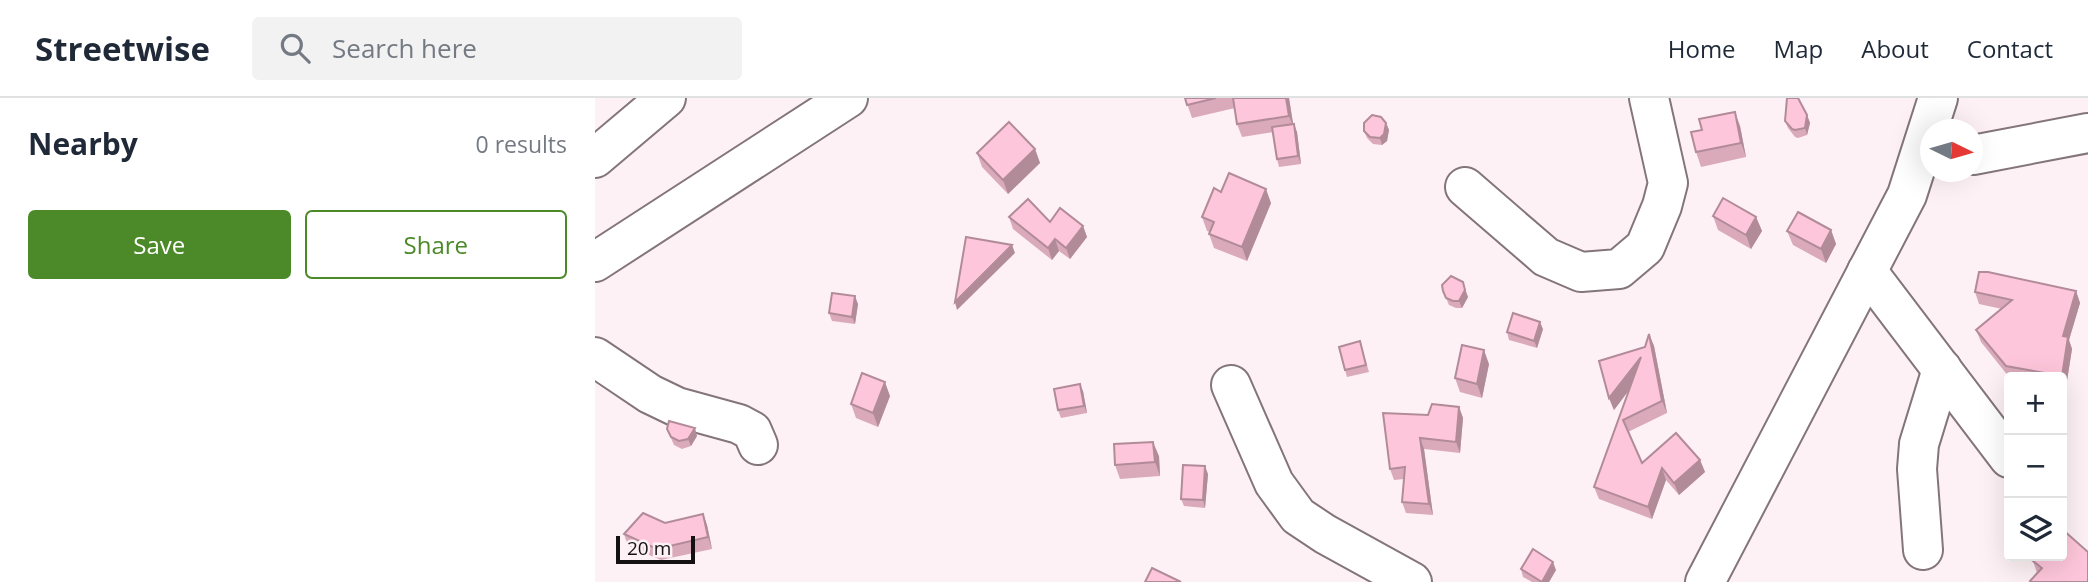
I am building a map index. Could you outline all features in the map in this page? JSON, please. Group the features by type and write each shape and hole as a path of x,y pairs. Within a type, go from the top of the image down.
{"street":[{"path":"595,156 666,98"},
{"path":"595,262 848,98"},
{"path":"1465,187 1546,257 1581,272 1619,269 1645,247 1662,206 1668,183 1649,98"},
{"path":"1934,119 1938,98"},
{"path":"1983,153 2088,133"},
{"path":"1705,582 1920,172"},
{"path":"1867,271 2004,451"},
{"path":"595,351 595,358 659,398 677,407 739,424 752,431 758,444"},
{"path":"1923,550 1917,469 1919,444 1942,369"},
{"path":"1231,385 1273,483 1298,516 1412,582"}],"building":[{"path":"1185,98 1216,98 1187,105"},
{"path":"1233,98 1286,98 1289,116 1237,124"},
{"path":"1787,98 1798,98 1807,115 1805,128 1792,129 1785,121"},
{"path":"1735,112 1741,143 1696,152 1691,132 1702,130 1699,119"},
{"path":"1372,115 1381,117 1386,123 1384,134 1380,138 1370,137 1364,131 1364,123"},
{"path":"1009,122 1035,149 1003,180 977,153"},
{"path":"1294,124 1298,156 1277,159 1272,127"},
{"path":"1229,173 1266,189 1242,247 1209,234 1214,222 1202,217 1214,188 1221,192"},
{"path":"1723,198 1756,217 1746,235 1713,216"},
{"path":"1028,199 1050,222 1060,208 1083,226 1066,248 1055,239 1048,248 1009,217"},
{"path":"1798,212 1831,230 1821,249 1787,231"},
{"path":"966,237 1012,245 955,302"},
{"path":"1979,272 2076,291 2063,336 2068,337 2063,372 2040,372 2006,366 1976,330 2012,300 1975,292"},
{"path":"1451,276 1463,282 1465,290 1459,301 1446,298 1443,291 1442,285"},
{"path":"832,293 855,296 852,317 829,313"},
{"path":"1513,313 1540,322 1534,341 1507,332"},
{"path":"1649,334 1662,401 1623,420 1642,463 1676,433 1700,460 1674,483 1662,468 1648,507 1594,487 1641,357 1609,398 1599,361 1645,347"},
{"path":"1360,341 1366,365 1345,370 1339,347"},
{"path":"1462,345 1484,350 1477,384 1455,378"},
{"path":"862,373 885,382 873,413 851,404"},
{"path":"1080,384 1084,406 1058,410 1054,389"},
{"path":"1432,404 1459,407 1456,442 1420,438 1429,504 1402,502 1405,467 1390,469 1383,413 1428,415"},
{"path":"669,421 695,428 688,439 679,441 671,437 667,429"},
{"path":"1153,442 1155,462 1115,465 1114,444"},
{"path":"1183,465 1205,466 1203,500 1181,499"},
{"path":"643,513 665,523 703,514 708,537 657,549 624,534"},
{"path":"2067,533 2088,552 2088,582 2031,582 2042,568 2033,561 2067,561"},
{"path":"1533,549 1553,562 1542,582 1521,569"},
{"path":"1152,568 1181,582 1145,582"}]}
